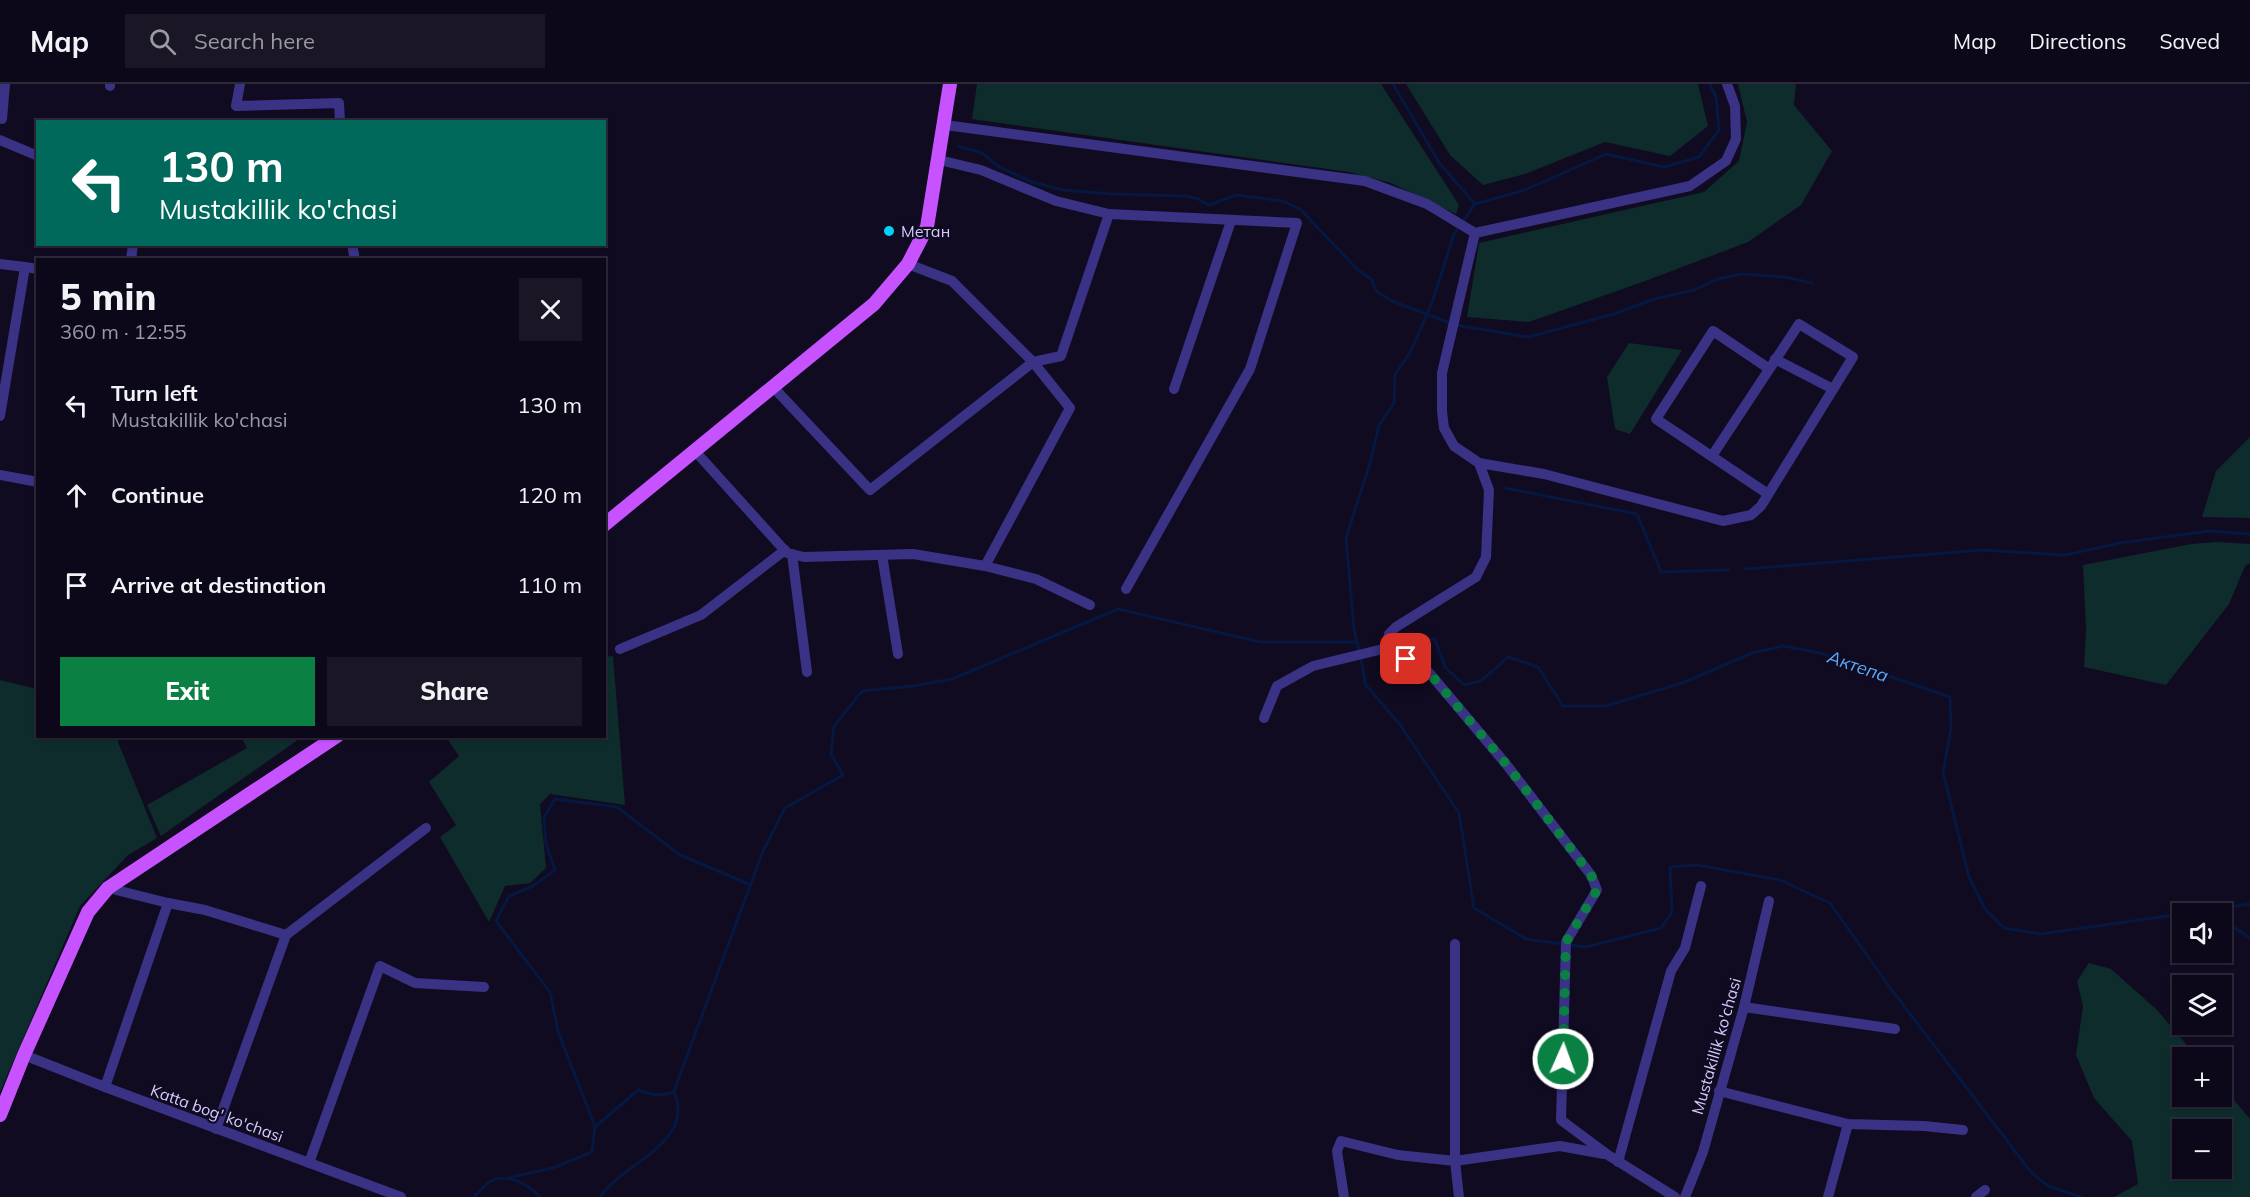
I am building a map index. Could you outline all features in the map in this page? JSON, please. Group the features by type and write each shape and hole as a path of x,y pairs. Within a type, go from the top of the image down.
{"main road":[{"path":"606,523 874,304 908,264 927,227 950,84"},
{"path":"1,1111 88,912 108,888 334,738"}],"street":[{"path":"2,119 5,84"},
{"path":"240,84 236,106 339,103 340,120"},
{"path":"945,125 1365,181 1427,204 1475,233 1690,186 1726,161 1736,139 1735,106 1727,84"},
{"path":"0,140 36,155"},
{"path":"939,160 981,170 1056,201 1109,214 1297,223 1250,369 1126,589"},
{"path":"773,387 870,489 1033,362 1061,356 1109,214"},
{"path":"1174,389 1231,221"},
{"path":"1475,233 1442,373 1442,411 1444,428 1454,446 1479,463 1544,474 1723,521 1751,515 1761,506 1852,357 1799,324 1712,456"},
{"path":"0,264 36,268"},
{"path":"908,264 952,281 1033,362 1070,408 985,566"},
{"path":"0,416 25,267"},
{"path":"1768,495 1656,419 1713,331 1772,364 1833,389"},
{"path":"695,451 789,552 804,557 913,554 985,566 1036,579 1090,605"},
{"path":"1387,648 1389,634 1396,627 1476,577 1486,557 1489,490 1479,463"},
{"path":"0,475 36,482"},
{"path":"620,649 701,615 789,552"},
{"path":"789,552 807,672"},
{"path":"882,555 898,654"},
{"path":"1264,718 1277,686 1313,666 1387,648 1426,669 1506,764 1591,875 1597,890 1566,942 1561,1120 1618,1162 1675,1197"},
{"path":"216,1129 286,935 426,828"},
{"path":"1618,1162 1671,971 1685,948 1701,886"},
{"path":"108,888 205,910 286,935"},
{"name":"Mustakillik ko'chasi","path":"1685,1197 1703,1152 1744,1007 1769,901"},
{"path":"105,1087 168,903"},
{"path":"1455,944 1455,1161 1459,1197"},
{"path":"309,1163 380,966 415,983 484,987"},
{"path":"1744,1007 1895,1029"},
{"name":"Katta bog' ko'chasi","path":"24,1055 401,1197"},
{"path":"1719,1090 1848,1124 1924,1126 1964,1130"},
{"path":"1828,1197 1848,1124"},
{"path":"1344,1197 1337,1151 1341,1141 1398,1155 1455,1161 1560,1146 1608,1155"},
{"path":"1976,1197 1985,1190"}],"green space":[{"path":"977,84 1381,84 1459,205 1456,214 1391,183 1349,172 972,119"},
{"path":"1406,84 1698,84 1708,126 1670,156 1605,142 1525,174 1483,185 1450,155"},
{"path":"1738,84 1796,84 1794,105 1832,151 1801,205 1748,242 1529,322 1467,317 1479,243 1704,192 1739,161 1747,122"},
{"path":"1629,343 1682,350 1630,434 1615,429 1607,377"},
{"path":"2250,437 2250,518 2202,517 2216,471"},
{"path":"2217,542 2250,544 2250,563 2245,566 2229,604 2166,685 2084,667 2086,629 2083,565 2191,544"},
{"path":"613,656 625,805 550,794 540,804 546,868 530,883 505,886 489,922 440,837 456,825 429,782 459,756 447,738 606,738 606,657"},
{"path":"0,680 36,689 36,738 116,738 157,838 128,855 80,906 0,1092"},
{"path":"242,738 301,738 161,836 147,805 247,748"},
{"path":"2089,963 2111,969 2157,1010 2172,1028 2172,1035 2178,1035 2188,1047 2172,1047 2172,1107 2232,1107 2232,1098 2250,1119 2250,1197 2114,1197 2138,1184 2132,1141 2094,1098 2076,1055 2083,1006 2077,981"}],"waterway":[{"path":"1393,84 1440,164 1475,204 1525,190 1606,154 1664,167 1699,157 1719,130 1716,97 1710,84"},
{"path":"958,146 982,153 999,167 1032,182 1063,190 1186,196 1209,205 1236,195 1283,201 1300,209 1358,270 1371,279 1376,291 1392,301 1450,323"},
{"path":"1359,651 1354,629 1346,538 1371,460 1379,425 1394,403 1395,375 1411,351 1433,300 1454,234 1475,204"},
{"path":"1456,325 1528,337 1614,314 1654,299 1694,290 1718,279 1742,274 1785,277 1812,283"},
{"path":"1505,488 1637,514 1661,572 1729,570"},
{"path":"1746,569 1982,550 2065,555 2120,543 2209,531 2250,534"},
{"path":"600,1197 624,1173 654,1151 675,1125 678,1109 674,1091 763,851 785,808 843,775 831,754 834,726 862,691 952,679 1118,609 1260,642 1356,642"},
{"name":"Актепа","path":"1407,641 1435,639 1445,667 1464,685 1481,681 1508,657 1538,667 1563,706 1606,706 1685,682 1752,653 1783,646 1821,653 1950,697 1951,729 1943,772 1969,877 1985,909 2004,928 2041,934 2172,915"},
{"path":"1361,658 1365,684 1401,726 1459,813 1474,908 1526,939 1563,944"},
{"path":"507,1178 553,1168 592,1152 595,1127 558,1031 550,992 496,921 509,896 533,886 555,870 546,844 544,817 555,799 617,807 680,855 751,885"},
{"path":"1569,945 1586,947 1661,928 1672,912 1670,867 1697,865 1780,880 1830,903 1891,989 2031,1172 2048,1186 2081,1197"},
{"name":"Актепа","path":"2232,907 2250,904"},
{"path":"2232,926 2250,938"},
{"path":"595,1127 638,1090 656,1095 674,1092"},
{"path":"474,1197 488,1183 501,1178 523,1184 540,1197"}],"place":[{"name":"Метан","path":"889,231"}],"route":[{"path":"1406,659 1426,669 1506,764 1591,875 1597,890 1566,942 1563,1059"}]}
